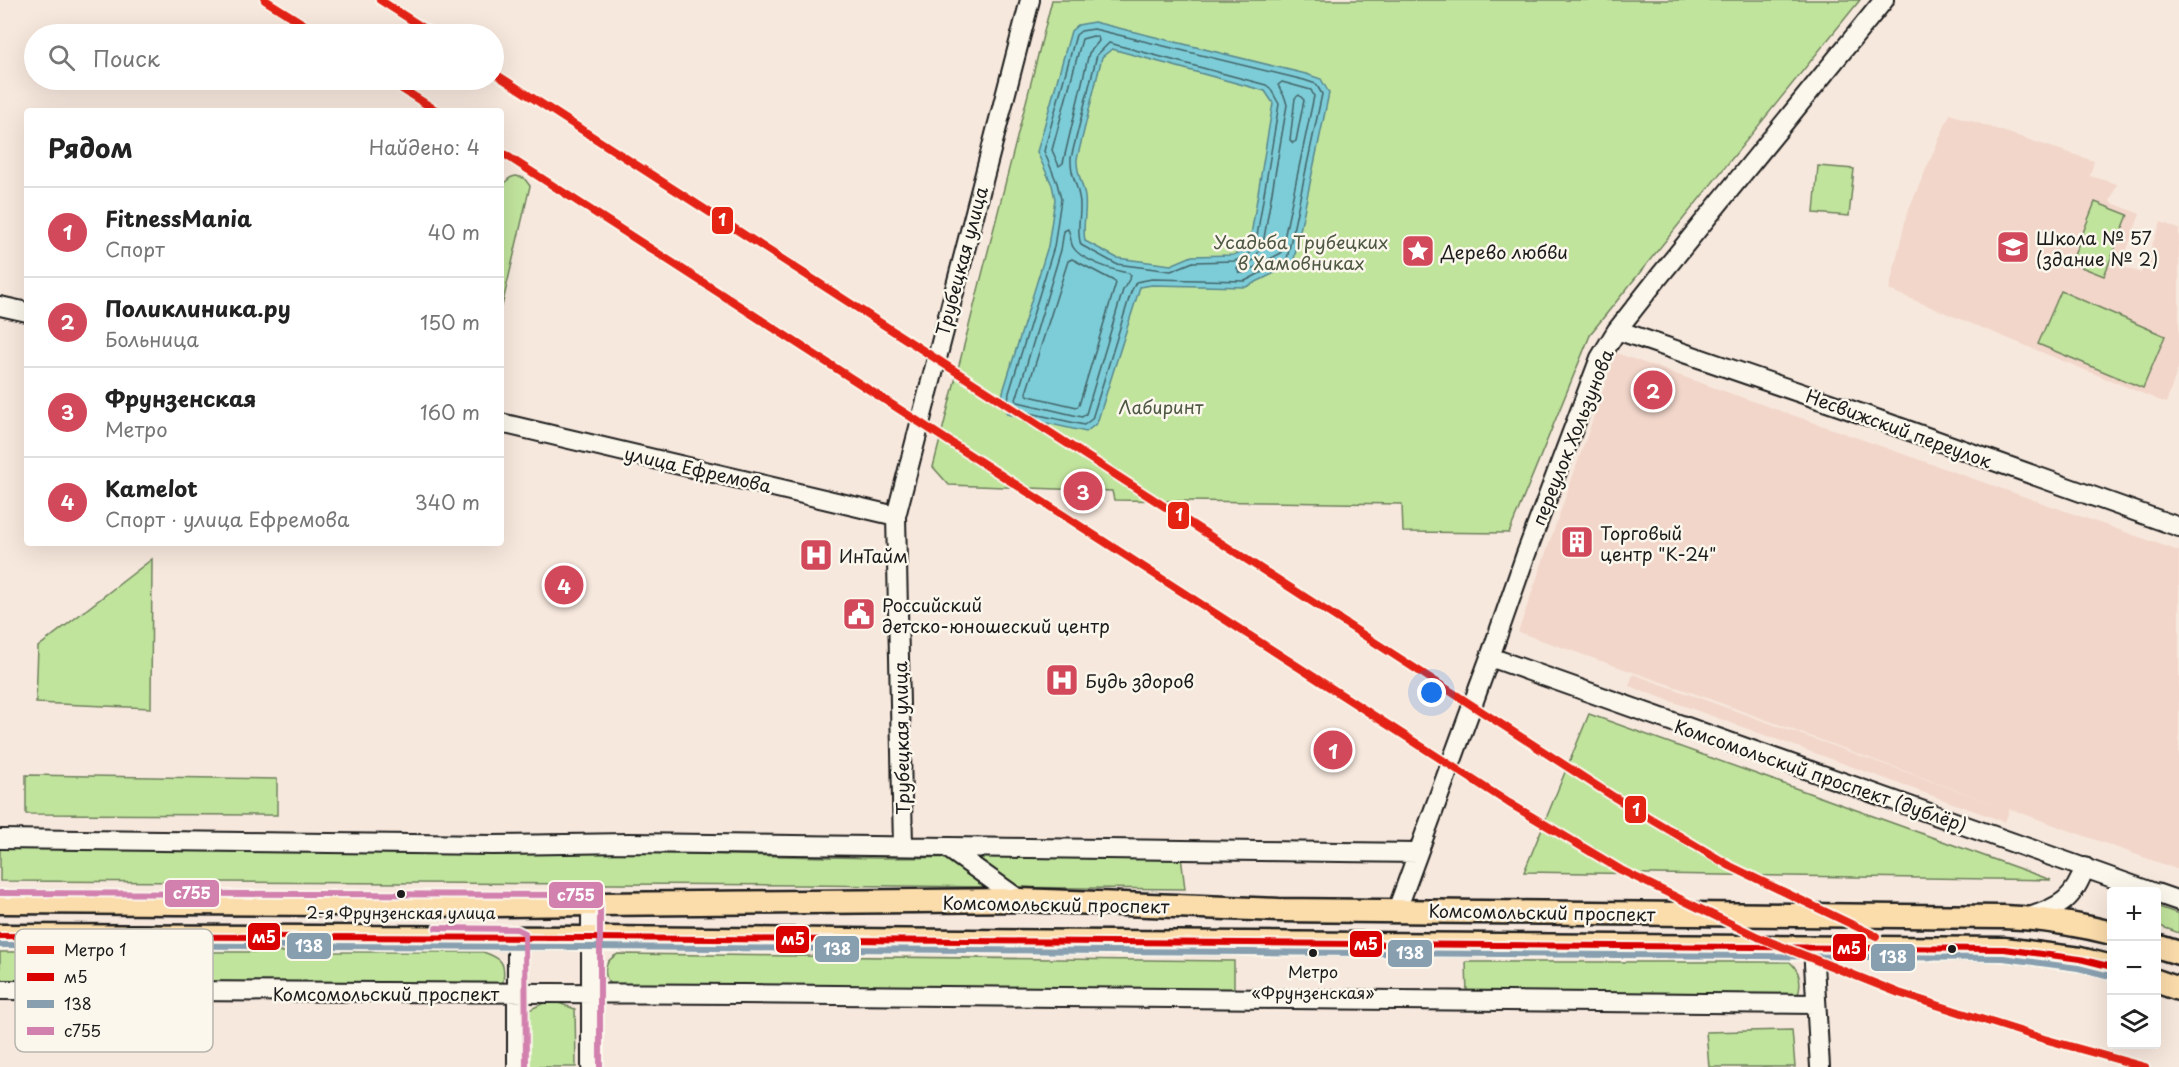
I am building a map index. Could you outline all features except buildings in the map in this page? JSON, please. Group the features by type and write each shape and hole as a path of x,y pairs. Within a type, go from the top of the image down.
{"main road":[{"name":"Комсомольский проспект","path":"0,902 591,904 1020,900 1279,910 2026,918 2107,932"},
{"name":"Комсомольский проспект","path":"0,936 15,936"},
{"name":"Комсомольский проспект","path":"213,937 2004,949 2080,959 2107,966"},
{"path":"2161,947 2179,953"},
{"path":"2161,982 2179,989"}],"street":[{"name":"Трубецкая улица","path":"903,846 896,516 1030,0"},
{"name":"переулок Хользунова","path":"1397,910 1600,358 1617,330 1767,141 1884,0"},
{"path":"0,306 24,311"},
{"name":"Несвижский переулок","path":"1617,330 1865,415 2179,527"},
{"name":"улица Ефремова","path":"504,424 896,516"},
{"name":"Комсомольский проспект (дублёр)","path":"1491,657 2085,867 2123,887"},
{"path":"0,839 493,845 629,843 1418,853"},
{"path":"946,847 1020,900"},
{"path":"2026,918 2046,912 2070,897 2085,867"},
{"name":"Комсомольский проспект (дублёр)","path":"2161,894 2179,901"},
{"path":"591,904 591,1067"},
{"path":"517,938 517,1067"},
{"path":"1813,947 1820,1067"},
{"name":"Комсомольский проспект","path":"0,990 15,990"},
{"name":"Комсомольский проспект","path":"213,991 1816,1004"}],"shaded area":[{"name":"Школа № 57 (здание № 2)","path":"1950,114 2094,161 2090,176 2117,184 2110,202 2140,214 2121,266 2141,273 2161,222 2179,229 2179,366 2166,403 1889,290 1907,213"},
{"path":"1616,353 2179,551 2179,870 2010,809 2005,822 1629,686 1633,674 2000,806 1693,693 1518,632"}],"green space":[{"name":"Усадьба Трубецких в Хамовниках","path":"1052,0 1860,0 1591,333 1509,533 1403,532 1402,504 1114,500 1112,491 949,485 933,467"},
{"path":"1818,166 1854,169 1849,216 1814,213"},
{"path":"512,177 524,178 530,186 504,297 504,186"},
{"path":"2095,202 2128,215 2104,276 2071,263"},
{"path":"2061,291 2165,336 2143,388 2038,344"},
{"path":"152,559 151,708 36,703 38,647"},
{"path":"1589,714 2051,880 1524,872"},
{"path":"26,775 277,779 277,815 26,814"},
{"path":"0,848 640,853 877,858 1181,856 1185,889 0,881"},
{"path":"2161,908 2179,914 2179,933 2161,926"},
{"path":"0,952 15,952 15,984 0,984"},
{"path":"213,952 483,952 494,956 503,965 503,982 494,987 213,985"},
{"path":"618,954 1234,961 1234,993 612,987 607,978 606,969 609,960"},
{"path":"1466,962 1790,962 1798,973 1800,986 1798,995 1467,995"},
{"path":"546,1002 556,1002 575,1009 576,1067 529,1067 529,1010"},
{"path":"1792,1030 1795,1067 1709,1067 1706,1032"}],"water":[{"path":"1094,22 1306,74 1321,79 1329,93 1293,264 1246,287 1152,285 1140,287 1097,423 1086,432 1007,414 1002,404 1003,392 1048,246 1055,199 1052,185 1037,152 1071,31 1078,25","holes":["1112,49 1265,91 1273,103 1250,241 1244,251 1233,255 1192,256 1171,265 1117,258 1085,241 1085,197 1077,159 1102,57"]}],"metro line":[{"name":"1","path":"265,0 303,24"},
{"name":"1","path":"380,0 417,24"},
{"name":"1","path":"504,79 1614,797 1730,866 1876,936"},
{"name":"1","path":"404,90 432,108"},
{"name":"1","path":"504,154 1509,803 1621,870 1758,937 1899,993 2044,1039 2145,1067"}],"transit line":[{"name":"с755","path":"0,893 594,895 600,904 600,1067"},
{"name":"с755","path":"436,928 517,929 525,933 526,1067"},
{"name":"м5","path":"0,936 15,936"},
{"name":"м5","path":"213,937 2004,949 2080,959 2107,966"},
{"name":"138","path":"0,945 15,945"},
{"name":"138","path":"213,946 2003,958 2078,968 2107,975"}],"place":[{"name":"Школа № 57 (здание № 2)","path":"2013,247"},
{"name":"Дерево любви","path":"1418,251"},
{"name":"Поликлиника.ру","path":"1653,390"},
{"name":"Фрунзенская","path":"1083,491"},
{"name":"Торговый центр \"К-24\"","path":"1577,542"},
{"name":"ИнТайм","path":"816,555"},
{"name":"Kamelot","path":"564,585"},
{"name":"Российский детско-юношеский центр","path":"859,614"},
{"name":"Будь здоров","path":"1062,680"},
{"name":"FitnessMania","path":"1333,750"},
{"name":"2-я Фрунзенская улица","path":"401,894"},
{"name":"Метро «Фрунзенская»","path":"1313,953"}],"park label":[{"name":"Лабиринт","path":"1161,406"}]}
